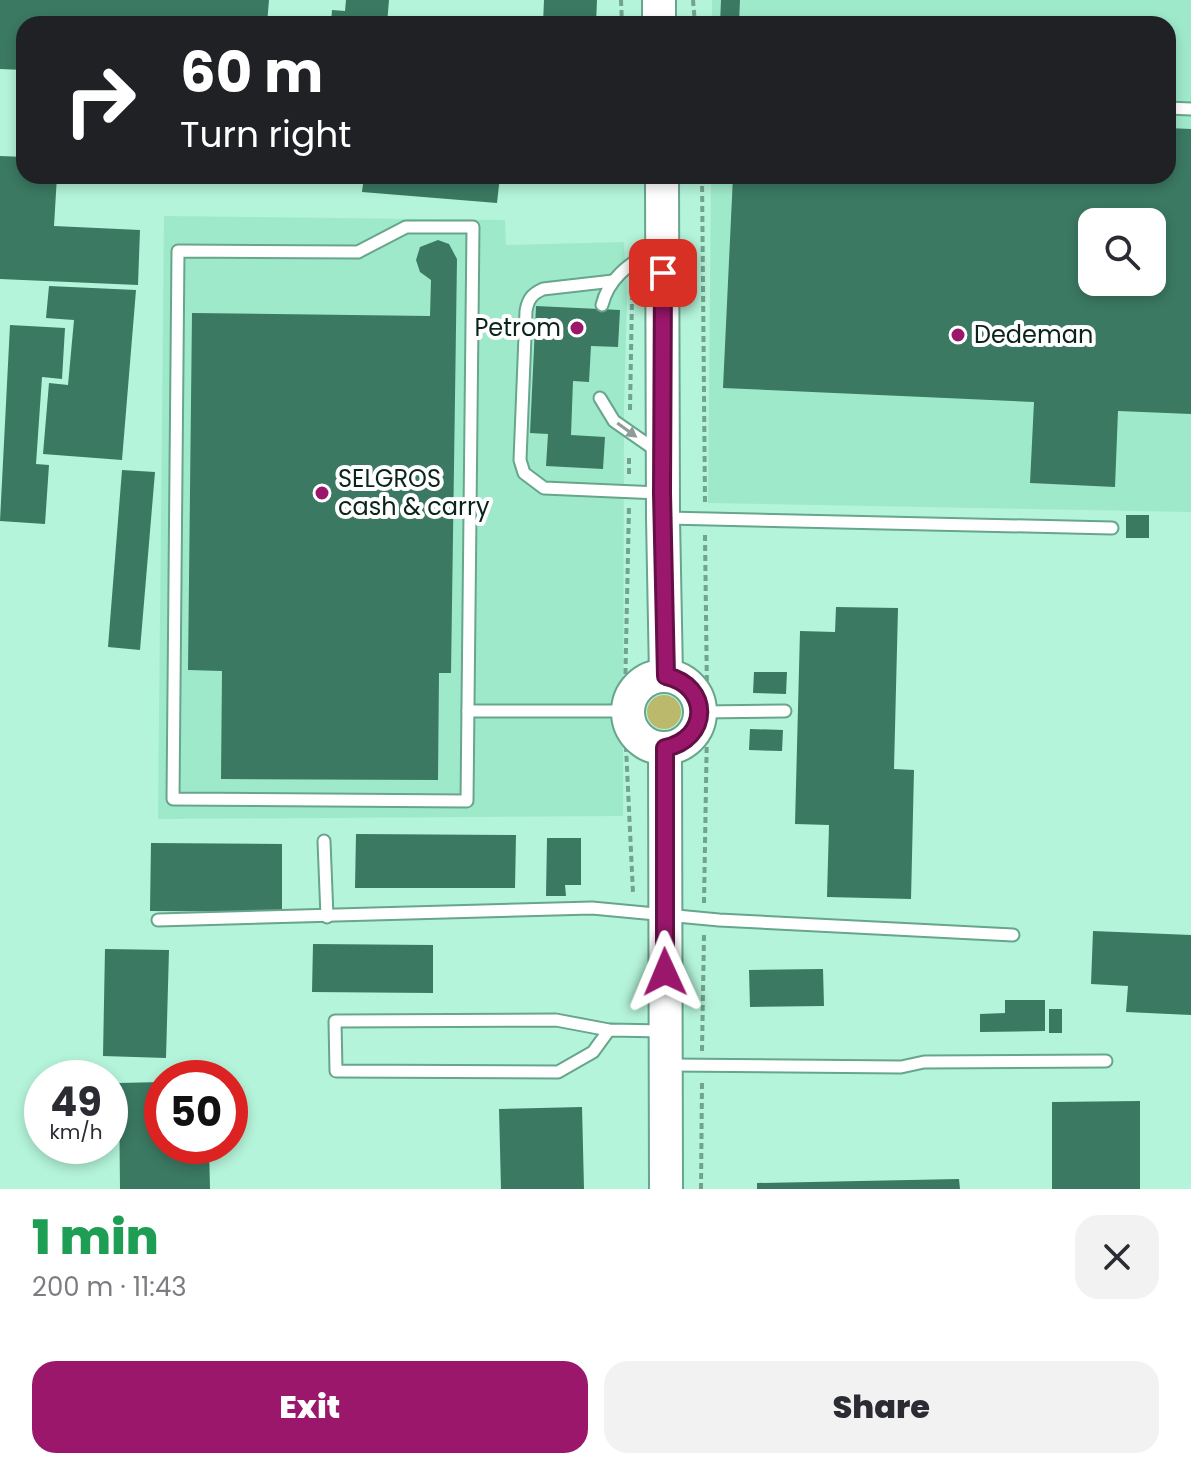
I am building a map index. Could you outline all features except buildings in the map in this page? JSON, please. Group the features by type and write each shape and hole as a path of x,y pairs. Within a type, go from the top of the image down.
{"main road":[{"path":"662,184 662,505 666,676"},
{"path":"666,676 686,683 704,712 693,732 676,746 665,748 643,742 635,734 626,711 631,695 642,683 666,676"},
{"path":"665,748 649,912 666,1031 666,1189"}],"lane":[{"path":"406,227 473,227 468,711 467,801 173,799 178,251 358,252 406,227"},
{"path":"602,305 605,292 613,281 632,263 663,243"},
{"path":"613,281 543,289 528,300 520,460 524,473 544,488 629,492 705,519 1112,528"},
{"path":"600,398 614,421 662,455"},
{"path":"468,711 626,711"},
{"path":"704,712 785,711"},
{"path":"324,841 327,917"},
{"path":"158,920 592,908 704,919 1013,935"},
{"path":"609,1030 593,1052 558,1072 336,1071 335,1021 556,1020 609,1030 666,1031"},
{"path":"666,1064 901,1067 924,1062 1106,1061"}],"path":[{"path":"701,1189 705,519 702,184"},
{"path":"632,263 626,711 649,912"}],"shaded area":[{"name":"Dedeman","path":"712,0 1191,0 1191,512 708,503 711,184 1176,184 1176,16 712,16"},
{"path":"164,216 505,220 506,245 624,242 627,301 623,816 158,819"},
{"path":"664,695 676,700 681,712 676,724 664,729 652,724 647,712 652,700"}],"place":[{"name":"Petrom","path":"577,328"},
{"name":"Dedeman","path":"958,335"},
{"name":"SELGROS cash & carry","path":"322,493"}],"route":[{"path":"663,273 662,493 666,676 686,683 698,701 700,712 698,723 686,740 665,748 665,972"}]}
